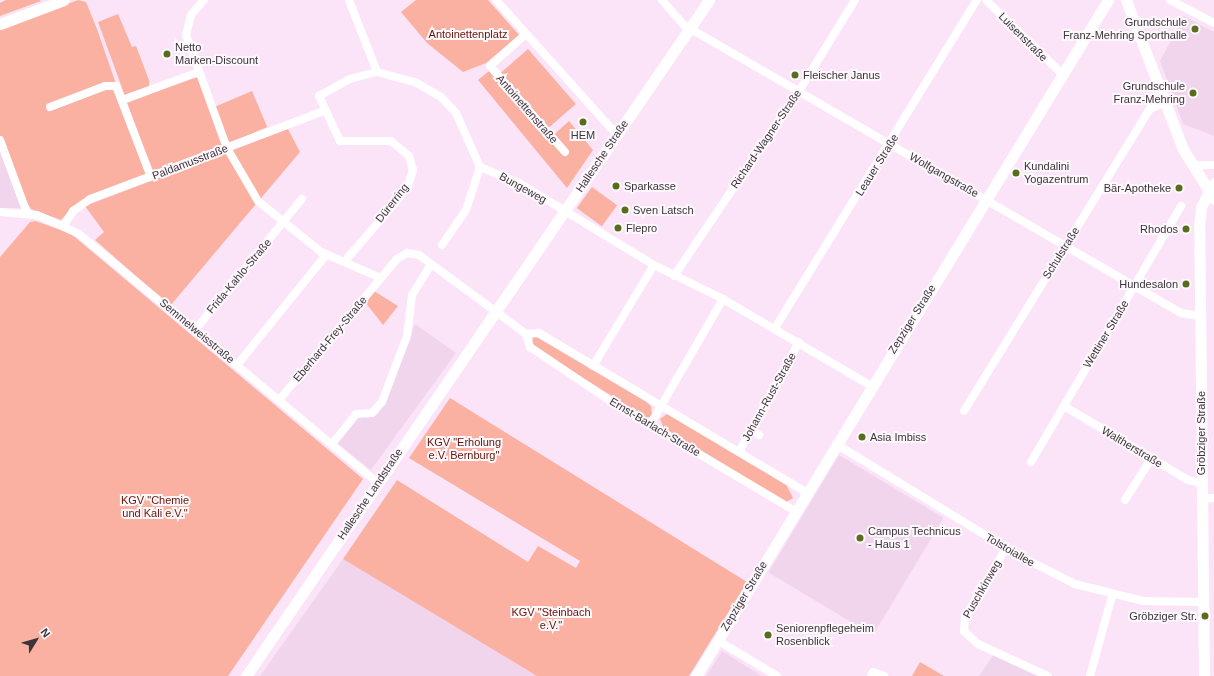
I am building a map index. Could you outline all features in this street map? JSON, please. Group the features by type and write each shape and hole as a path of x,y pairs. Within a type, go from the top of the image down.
{"main road":[{"path":"0,24 64,0"},
{"name":"Hallesche Straße","path":"495,312 709,0"},
{"name":"Zepziger Straße","path":"696,676 1061,73 1108,0"},
{"path":"1126,0 1190,165 1211,195"},
{"name":"Gröbziger Straße","path":"1204,676 1199,219 1211,195"},
{"name":"Hallesche Landstraße","path":"246,676 495,312"}],"street":[{"path":"204,0 191,15 186,35 227,148 258,201 326,255 345,261 381,278"},
{"path":"349,0 377,72"},
{"path":"496,0 617,135"},
{"name":"Wolfgangstraße","path":"662,0 690,28 1181,312 1200,316"},
{"name":"Richard-Wagner-Straße","path":"674,276 799,91 854,0"},
{"name":"Leauer Straße","path":"775,328 891,144 977,0"},
{"name":"Luisenstraße","path":"986,0 1061,73"},
{"path":"1170,0 1214,23"},
{"name":"Antoinettenstraße","path":"526,34 490,66 565,152"},
{"path":"122,100 199,72"},
{"name":"Dürerring","path":"345,261 408,186 413,170 409,156 391,141 342,143 324,111 319,96 350,79 377,72 415,82 449,104 463,123 480,167"},
{"path":"50,107 105,86 116,86 151,178"},
{"name":"Schulstraße","path":"964,411 1150,109 1165,102"},
{"name":"Paldamusstraße","path":"64,225 85,202 324,111"},
{"path":"0,140 27,213"},
{"path":"1190,165 1214,165"},
{"path":"442,244 466,210 480,167"},
{"name":"Bungeweg","path":"480,167 519,183 564,212"},
{"path":"1211,195 1214,182"},
{"name":"Frida-Kahlo-Straße","path":"195,330 302,199"},
{"name":"Wettiner Straße","path":"1031,462 1181,206"},
{"name":"Semmelweisstraße","path":"0,212 27,213 64,225 195,330 378,483"},
{"name":"Johann-Rust-Straße","path":"564,212 674,276 723,299 775,328 871,386"},
{"name":"Eberhard-Frey-Straße","path":"279,400 381,278 407,252 416,253 431,264"},
{"path":"237,365 326,255"},
{"path":"332,444 356,414 372,413 382,402 407,336 412,296 431,264"},
{"name":"Ernst-Barlach-Straße","path":"431,264 526,334 530,347 650,425 795,511"},
{"path":"593,366 654,265"},
{"path":"650,425 723,299"},
{"name":"Ernst-Barlach-Straße","path":"526,334 539,333 806,492"},
{"name":"Johann-Rust-Straße","path":"739,452 799,342"},
{"name":"Waltherstraße","path":"1064,406 1188,480 1201,483"},
{"path":"752,430 759,435"},
{"name":"Tolstoiallee","path":"836,444 1006,548 1075,584 1112,596 1143,601 1203,602"},
{"path":"1125,500 1151,459"},
{"path":"1201,499 1214,498"},
{"name":"Puschkinweg","path":"1006,548 965,617 964,631 984,648 1048,676"},
{"path":"1090,676 1112,596"},
{"path":"717,640 777,676"},
{"path":"871,676 873,672 884,676"}],"shaded area":[{"name":"Grundschule Franz-Mehring","path":"1184,16 1214,32 1214,136 1183,124 1160,61"},
{"path":"0,146 22,208 0,208"},
{"path":"415,324 456,353 371,470 337,443 358,415 367,418 378,414 387,399"},
{"name":"Campus Technicus - Haus 1","path":"839,455 944,518 873,635 768,572"},
{"path":"343,559 537,676 260,676"},
{"path":"722,651 762,676 706,676"},
{"path":"994,654 1011,664 1037,676 979,676"}],"green space":[{"path":"6,0 41,1 0,16 0,3"},
{"path":"78,0 86,2 97,29 147,174 73,207 61,220 31,209 27,203 0,136 0,29"},
{"name":"Antoinettenplatz","path":"416,0 488,0 519,35 486,63 463,72 427,43 401,12"},
{"path":"118,14 132,47 136,46 149,80 149,87 125,96 98,22"},
{"path":"528,49 576,104 547,129 499,74"},
{"path":"489,71 549,139 569,121 593,150 567,188 478,80"},
{"path":"194,77 198,78 224,145 153,174 127,103"},
{"path":"252,91 267,127 229,143 214,107"},
{"path":"288,129 300,152 170,306 95,240 104,232 85,206"},
{"path":"592,187 617,205 602,226 577,208"},
{"name":"KGV \"Chemie und Kali e.V.\"","path":"35,221 70,233 363,479 228,676 0,676 0,257 30,222"},
{"path":"374,291 398,306 383,325 365,302"},
{"path":"533,335 645,401 651,406 652,416 647,418 532,346"},
{"path":"450,398 747,582 689,676 537,676 343,559 397,480 528,562 538,546 576,568 580,561 409,458"},
{"path":"667,414 786,484 793,498 786,502 664,429 660,419"},
{"path":"920,662 944,676 912,676"}],"place":[{"name":"Grundschule Franz-Mehring Sporthalle","path":"1195,29"},
{"name":"Netto Marken-Discount","path":"167,54"},
{"name":"Fleischer Janus","path":"795,75"},
{"name":"Grundschule Franz-Mehring","path":"1193,93"},
{"name":"HEM","path":"583,122"},
{"name":"Kundalini Yogazentrum","path":"1016,173"},
{"name":"Sparkasse","path":"616,186"},
{"name":"Bär-Apotheke","path":"1179,188"},
{"name":"Sven Latsch","path":"625,210"},
{"name":"Flepro","path":"618,228"},
{"name":"Rhodos","path":"1186,229"},
{"name":"Hundesalon","path":"1186,284"},
{"name":"Asia Imbiss","path":"862,437"},
{"name":"Campus Technicus - Haus 1","path":"860,538"},
{"name":"Gröbziger Str.","path":"1205,616"},
{"name":"Seniorenpflegeheim Rosenblick","path":"768,635"}],"park label":[{"name":"KGV \"Erholung e.V. Bernburg\"","path":"464,449"},
{"name":"KGV \"Steinbach e.V.\"","path":"551,619"}]}
